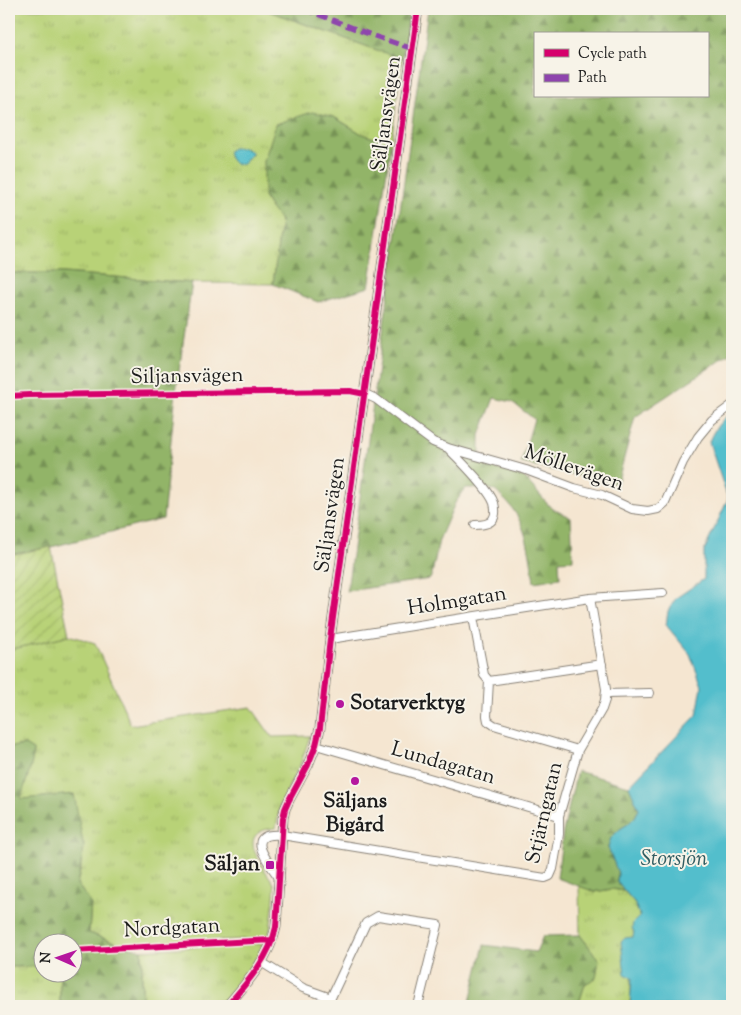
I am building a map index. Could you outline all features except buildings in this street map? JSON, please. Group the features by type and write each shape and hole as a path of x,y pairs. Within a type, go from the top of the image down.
{"street":[{"name":"Säljansvägen","path":"227,1006 243,988 273,940 285,809 312,757 320,728 330,639 418,9"},
{"name":"Möllevägen","path":"365,394 376,399 433,442 526,470 574,488 602,495 632,509 648,511 654,510 665,503 683,462 698,437 712,420 732,405"},
{"path":"448,448 480,483 494,504 495,516 493,519 486,523 475,525"},
{"path":"590,598 663,593"},
{"name":"Holmgatan","path":"330,639 590,598"},
{"name":"Stjärngatan","path":"282,835 544,878 550,876 559,834 559,816 578,750 600,713 606,694 590,598"},
{"path":"473,617 484,675 489,681 486,716 488,721 491,724 578,750"},
{"path":"489,681 602,664"},
{"path":"606,694 650,693"},
{"name":"Lundagatan","path":"316,745 559,816"},
{"path":"280,879 263,854 260,844 263,838 269,834 282,835"},
{"path":"327,1006 366,923 378,916 438,925 418,1006"},
{"path":"261,962 303,988 331,998"}],"green space":[{"path":"9,9 263,9 402,59 391,144 362,134 334,117 264,197 281,220 273,284 192,283 64,273 9,273"},
{"path":"263,9 410,9 402,59"},
{"path":"428,9 732,9 732,353 635,417 617,484 521,463 534,419 512,402 494,398 480,435 480,464 524,477 551,508 571,518 573,560 559,561 560,578 534,582 523,528 512,509 505,500 491,489 466,488 455,503 439,540 430,579 347,591"},
{"path":"312,112 334,117 362,134 391,144 369,287 318,302 273,284 281,221 264,197 264,161 276,124"},
{"path":"9,273 63,273 192,283 176,391 163,519 51,547 9,555"},
{"path":"51,547 69,635 9,650 9,555"},
{"path":"69,635 95,643 131,725 251,707 272,737 310,736 301,763 282,803 276,828 264,830 257,834 254,839 255,852 274,884 268,938 123,945 89,933 91,903 77,884 81,868 74,794 20,800 26,779 25,745 11,747 9,741 9,650"},
{"path":"9,741 11,747 25,745 33,750 32,762 21,799 74,794 84,848 77,884 91,903 89,933 142,950 142,999 60,1004 60,982 82,982 82,932 32,932 32,966 9,967"},
{"path":"577,771 629,786 639,809 635,817 620,829 608,847 618,873 617,882 624,891 612,889 595,892 557,878 563,832"},
{"path":"579,885 595,892 612,889 624,891 634,902 640,916 633,937 630,1006 578,1006 585,984 599,960 580,935"},
{"path":"580,935 599,960 596,978 585,984 578,1006 469,1006 484,945 536,952 543,936"},
{"path":"266,943 252,970 226,1001 142,999 142,950"},
{"path":"32,966 32,982 60,982 60,1004 9,1006 9,967"}],"water":[{"path":"244,148 252,152 252,155 243,164 235,164 229,154 229,150"},
{"name":"Storsjön","path":"728,415 732,415 732,1006 630,1006 632,978 625,974 621,942 625,938 633,937 633,923 640,916 634,902 617,882 618,873 608,847 611,838 635,817 639,809 629,786 697,715 702,686 690,654 666,625 668,611 676,598 704,579 704,551 728,499 709,442 712,434"}],"marked path":[{"path":"304,9 413,49"}],"cycle path":[{"path":"227,1006 257,969 273,938 276,927 285,809 308,765 320,728 330,639 418,9"},
{"name":"Siljansvägen","path":"9,396 350,391 365,394"},
{"name":"Nordgatan","path":"82,950 273,940"}],"place":[{"name":"Sotarverktyg","path":"340,704"},
{"name":"Säljans Bigård","path":"355,781"},
{"name":"Säljan","path":"270,865"}]}
